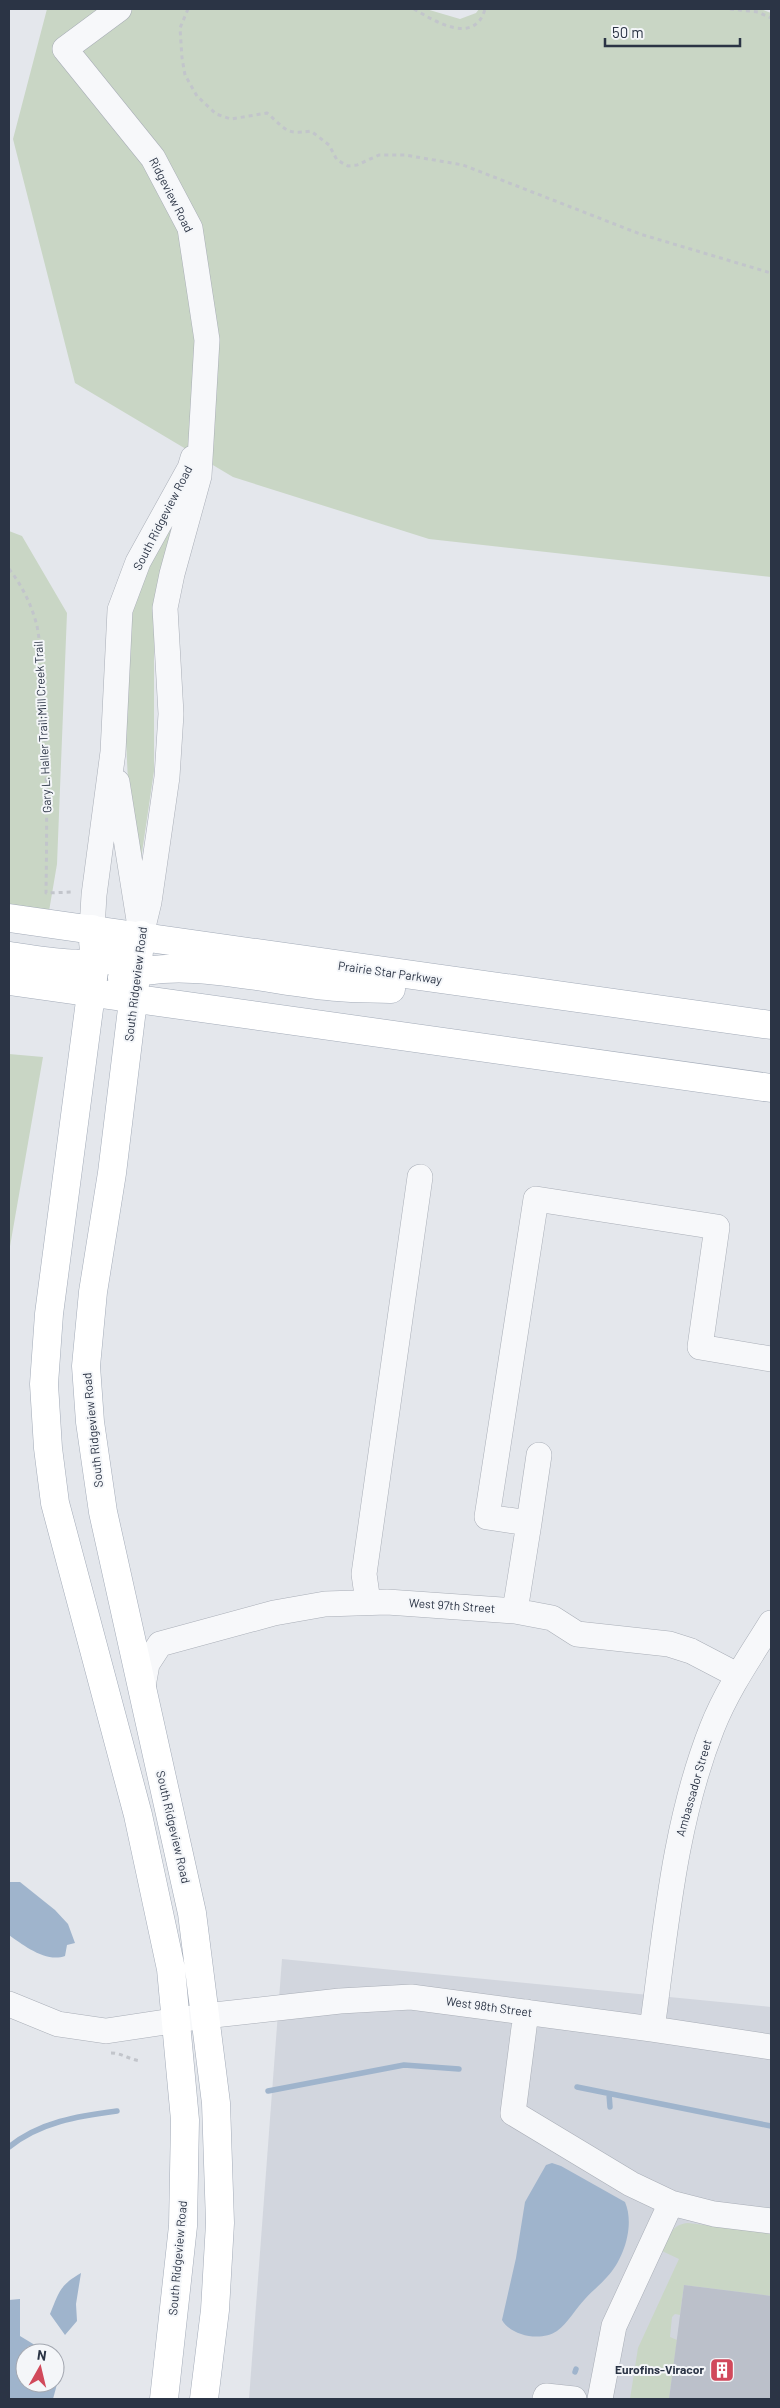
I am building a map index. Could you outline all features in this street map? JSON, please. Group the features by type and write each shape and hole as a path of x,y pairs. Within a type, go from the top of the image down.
{"main road":[{"name":"Prairie Star Parkway","path":"9,918 141,935 437,980 771,1025"},
{"name":"South Ridgeview Road","path":"92,929 94,963 49,1314 44,1384 48,1448 55,1503 138,1815 171,1969 185,2120 183,2226 164,2399"},
{"path":"9,956 62,963 94,963 121,955 141,935"},
{"name":"South Ridgeview Road","path":"141,935 147,970 134,998 112,1173 93,1292 86,1366 90,1422 102,1512 192,1913 216,2103 220,2223 215,2310 204,2399"},
{"path":"90,992 147,970 198,970 338,988 396,989 437,980"},
{"path":"147,970 192,1006"},
{"path":"9,981 771,1088"}],"street":[{"name":"Ridgeview Road","path":"119,9 65,49 153,158 190,228 207,340 202,429"},
{"name":"South Ridgeview Road","path":"92,929 94,895 113,752 120,610 138,562 190,468 202,429"},
{"name":"South Ridgeview Road","path":"141,935 149,902 167,776 171,714 165,608 172,574 199,476 202,429"},
{"path":"113,752 141,935"},
{"path":"368,1602 364,1574 420,1177"},
{"path":"529,1523 487,1517 536,1199 717,1227 700,1347 771,1359"},
{"path":"515,1611 539,1454"},
{"name":"West 97th Street","path":"160,1644 274,1613 325,1604 368,1602 515,1611 552,1618 577,1634 670,1644 691,1651 737,1675"},
{"path":"126,1623 160,1644 147,1664 142,1692"},
{"name":"Ambassador Street","path":"652,2029 681,1831 712,1728 737,1675 771,1623"},
{"name":"West 98th Street","path":"9,2004 58,2024 106,2031 205,2016 340,2001 411,1997 771,2047"},
{"path":"526,2012 513,2113 631,2184 671,2203 714,2214 771,2221"},
{"path":"600,2399 614,2326 671,2203"},
{"path":"545,2399 546,2396 574,2399"}],"path":[{"path":"188,9 180,28 185,75 197,96 216,114 231,120 268,112 290,132 295,134 311,131 322,137 337,160 348,166 357,166 379,155 404,155 463,165 640,234 771,272"},
{"path":"414,9 441,25 460,28 472,26 479,20 485,9"},
{"path":"730,9 758,12 771,18"},
{"name":"Gary L. Haller Trail;Mill Creek Trail","path":"9,568 17,579 30,605 40,649 48,781 46,893 77,893"}],"shaded area":[{"path":"282,1959 771,2007 771,2399 249,2399"}],"green space":[{"path":"47,9 426,9 460,19 476,13 479,9 761,9 771,13 771,577 429,539 233,477 75,383 13,139"},
{"path":"185,484 157,618 154,656 154,771 139,873 128,781 123,680 134,593"},
{"path":"9,531 22,536 67,613 57,864 47,923 9,918"},
{"path":"9,1054 43,1057 9,1252"},
{"path":"688,2223 771,2233 771,2296 684,2285 680,2315 675,2314 672,2317 670,2337 677,2340 669,2399 630,2399 638,2348 679,2259 662,2251 674,2229"}],"water":[{"path":"9,1882 20,1882 55,1910 68,1924 75,1943 67,1945 65,1956 58,1958 50,1957 35,1952 9,1935"},
{"path":"552,2163 561,2166 625,2202 629,2221 623,2251 613,2270 557,2331 535,2337 512,2330 502,2320 516,2258 525,2202 546,2165"},
{"path":"81,2273 76,2304 77,2321 65,2335 50,2314 64,2285"},
{"path":"20,2299 20,2336 32,2343 15,2343 15,2393 55,2393 53,2399 9,2399 9,2300"}],"building":[{"name":"Eurofins-Viracor","path":"684,2285 771,2296 771,2399 669,2399"}],"waterway":[{"path":"268,2091 404,2065 459,2069"},
{"path":"577,2087 771,2126"},
{"path":"609,2094 610,2107"},
{"path":"9,2147 21,2138 47,2126 74,2118 117,2111"}],"place":[{"name":"Eurofins-Viracor","path":"722,2370"}]}
